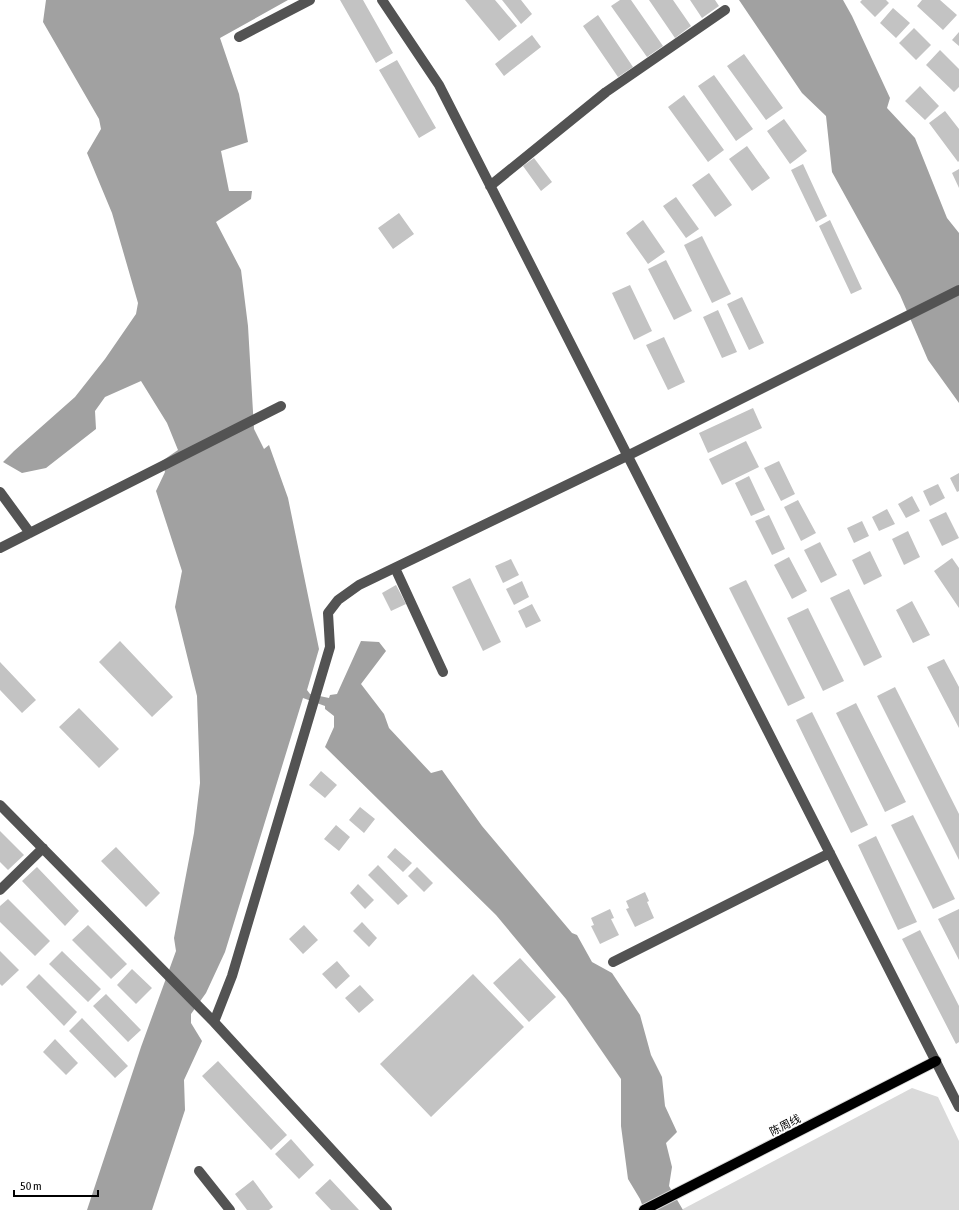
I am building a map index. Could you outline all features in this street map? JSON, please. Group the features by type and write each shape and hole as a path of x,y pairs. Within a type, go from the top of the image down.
{"main road":[{"name":"陈周线","path":"644,1210 936,1061"}],"street":[{"path":"239,37 310,0"},
{"path":"382,0 439,85 959,1107"},
{"path":"490,186 606,92 725,10"},
{"path":"214,1022 232,976 330,647 328,613 338,600 359,585 627,456 959,290"},
{"path":"0,548 281,406"},
{"path":"0,492 30,532"},
{"path":"395,568 443,672"},
{"path":"0,805 204,1011 382,1208"},
{"path":"0,890 43,848"},
{"path":"613,962 830,853"},
{"path":"199,1171 230,1210"}],"shaded area":[{"path":"46,0 288,0 220,38 239,94 248,142 221,151 229,191 252,191 251,199 216,222 241,270 248,326 254,429 264,449 269,445 288,498 319,649 307,690 310,694 329,698 330,695 337,694 361,641 379,642 386,651 361,684 384,714 389,728 431,773 442,770 482,826 572,933 577,935 592,962 612,973 640,1015 651,1055 662,1077 665,1106 677,1132 666,1143 672,1167 669,1186 683,1210 644,1210 640,1199 628,1179 621,1126 621,1079 566,999 496,915 325,747 334,727 334,716 325,709 325,706 303,698 225,952 206,993 191,1014 191,1023 202,1041 184,1080 185,1110 152,1210 87,1210 141,1047 176,951 174,938 194,833 200,783 197,696 175,607 182,571 156,491 165,472 162,461 178,450 167,423 141,381 105,397 95,411 96,429 46,468 22,473 3,462 75,397 105,359 136,314 138,303 112,213 87,153 101,129 99,119 43,22"},
{"path":"739,0 843,0 852,16 890,98 887,108 915,138 947,218 959,233 959,403 928,360 900,295 832,172 826,116 802,93"},
{"path":"912,1088 938,1097 959,1141 959,1210 683,1210 683,1209"}],"building":[{"path":"340,0 363,0 393,53 376,63"},
{"path":"465,0 495,0 517,26 499,41"},
{"path":"502,0 521,0 532,14 521,24"},
{"path":"620,0 631,0 663,46 647,57 611,6"},
{"path":"649,0 673,0 691,26 675,38"},
{"path":"690,0 715,0 719,6 702,18"},
{"path":"862,0 886,0 889,3 875,17 860,2"},
{"path":"922,0 940,0 957,15 943,30 917,6"},
{"path":"893,8 910,23 896,38 880,23"},
{"path":"598,15 633,67 618,77 583,26"},
{"path":"914,28 931,45 916,60 899,43"},
{"path":"959,32 959,46 952,40"},
{"path":"532,35 541,47 504,76 495,64"},
{"path":"940,50 959,69 959,87 954,92 926,65"},
{"path":"744,54 783,108 766,120 727,66"},
{"path":"397,60 436,128 419,138 379,70"},
{"path":"714,75 753,129 736,141 698,86"},
{"path":"920,86 939,106 925,120 905,101"},
{"path":"684,95 724,150 708,162 668,107"},
{"path":"945,111 959,129 958,162 929,123"},
{"path":"784,119 807,151 790,164 767,131"},
{"path":"747,146 770,178 752,191 729,159"},
{"path":"534,158 552,182 541,191 523,166"},
{"path":"803,164 827,216 816,222 791,170"},
{"path":"959,169 959,188 952,173"},
{"path":"709,173 732,205 715,217 692,185"},
{"path":"676,197 699,229 686,238 663,206"},
{"path":"399,213 414,234 393,249 378,228"},
{"path":"643,220 665,252 648,264 626,233"},
{"path":"830,220 862,289 851,294 819,226"},
{"path":"702,236 731,294 712,303 684,245"},
{"path":"666,260 692,311 674,320 648,269"},
{"path":"630,285 652,331 634,340 612,293"},
{"path":"742,297 764,343 749,350 727,304"},
{"path":"718,310 737,352 722,358 703,317"},
{"path":"664,337 685,382 668,390 646,345"},
{"path":"753,408 762,428 708,453 699,433"},
{"path":"746,441 759,467 722,485 709,459"},
{"path":"779,461 795,494 781,501 764,468"},
{"path":"959,473 959,491 957,492 950,478"},
{"path":"749,476 765,510 751,516 735,483"},
{"path":"938,484 945,498 930,506 923,491"},
{"path":"912,496 920,511 906,518 898,504"},
{"path":"798,500 816,533 801,541 784,507"},
{"path":"887,509 895,524 879,531 872,517"},
{"path":"946,512 959,538 942,546 929,520"},
{"path":"769,515 785,549 772,555 755,521"},
{"path":"862,521 869,536 854,543 847,528"},
{"path":"908,531 920,557 904,565 892,539"},
{"path":"820,542 837,575 821,583 804,550"},
{"path":"870,551 882,576 864,585 852,560"},
{"path":"789,557 807,591 792,599 774,565"},
{"path":"952,558 959,568 959,608 934,571"},
{"path":"511,559 519,575 503,583 495,566"},
{"path":"470,578 501,642 483,651 452,587"},
{"path":"746,580 805,698 788,706 729,588"},
{"path":"522,581 529,597 514,605 506,589"},
{"path":"396,585 406,604 391,611 382,593"},
{"path":"849,589 882,657 864,666 830,598"},
{"path":"912,601 930,635 913,643 896,610"},
{"path":"532,604 541,621 526,628 518,611"},
{"path":"808,608 844,681 823,691 787,618"},
{"path":"120,641 173,697 152,717 99,662"},
{"path":"944,659 959,687 959,728 927,667"},
{"path":"0,662 36,700 22,713 0,690"},
{"path":"895,687 959,814 959,860 877,696"},
{"path":"856,703 906,802 885,812 836,713"},
{"path":"79,708 119,749 99,768 59,727"},
{"path":"812,712 868,825 851,833 796,720"},
{"path":"321,771 337,785 325,798 309,785"},
{"path":"360,807 375,819 364,833 349,820"},
{"path":"913,815 955,899 933,909 891,825"},
{"path":"336,825 350,837 339,851 324,839"},
{"path":"0,831 24,855 8,870 0,862"},
{"path":"876,836 917,922 898,930 858,845"},
{"path":"116,847 160,893 146,907 101,861"},
{"path":"395,848 412,863 403,872 387,857"},
{"path":"378,865 408,896 398,905 368,875"},
{"path":"37,867 79,911 65,926 22,881"},
{"path":"417,867 433,883 424,892 408,876"},
{"path":"358,884 374,900 365,909 350,893"},
{"path":"645,892 649,901 647,902 654,918 635,927 626,909 629,908 626,901"},
{"path":"8,899 50,941 35,956 0,922 0,906"},
{"path":"610,909 614,918 611,919 619,935 600,944 591,926 594,925 591,918"},
{"path":"959,909 959,960 938,919"},
{"path":"362,922 377,938 369,947 353,931"},
{"path":"88,925 127,964 111,979 72,940"},
{"path":"304,925 318,940 303,954 289,939"},
{"path":"920,930 959,1006 959,1042 956,1044 902,939"},
{"path":"0,951 19,970 2,986 0,984"},
{"path":"62,951 101,989 88,1002 49,964"},
{"path":"520,958 556,997 529,1022 493,983"},
{"path":"337,961 350,976 336,989 322,974"},
{"path":"132,969 152,988 136,1004 117,985"},
{"path":"39,974 77,1012 64,1026 26,987"},
{"path":"473,974 524,1027 431,1117 380,1064"},
{"path":"360,985 374,1000 359,1013 345,998"},
{"path":"106,994 141,1030 128,1042 93,1006"},
{"path":"82,1018 128,1066 115,1078 69,1031"},
{"path":"55,1039 78,1063 66,1075 43,1052"},
{"path":"218,1061 287,1135 271,1150 202,1076"},
{"path":"291,1139 314,1165 299,1179 275,1154"},
{"path":"330,1179 359,1210 331,1210 315,1193"},
{"path":"253,1180 273,1207 269,1210 247,1210 235,1194"}]}
